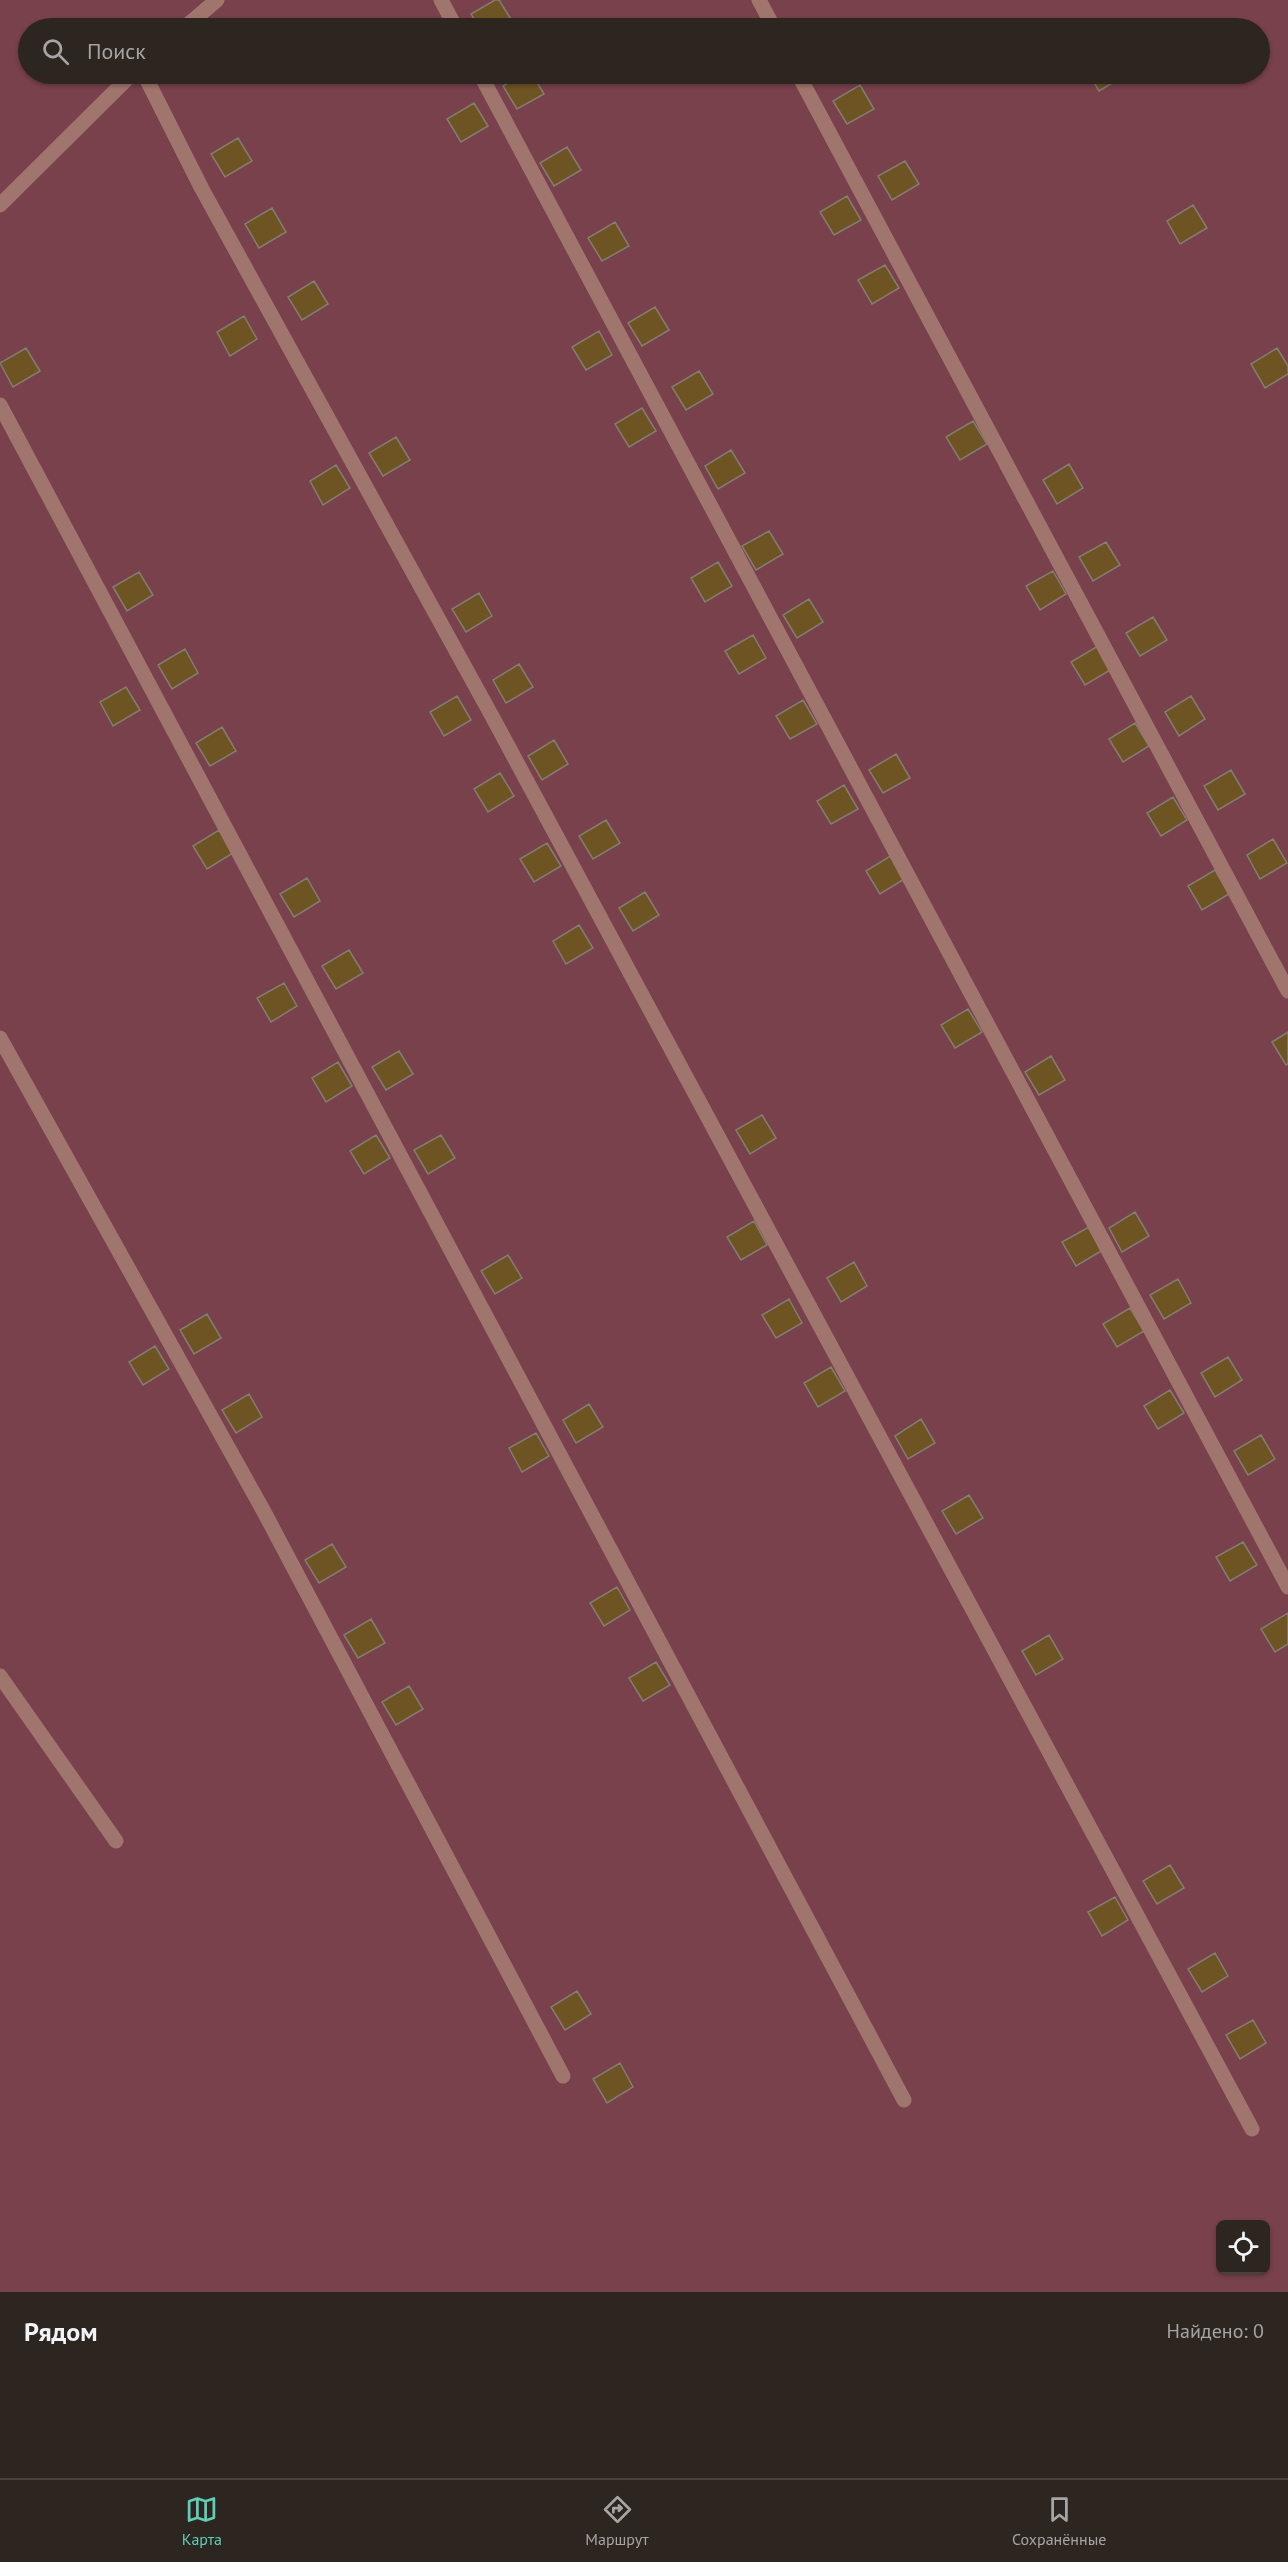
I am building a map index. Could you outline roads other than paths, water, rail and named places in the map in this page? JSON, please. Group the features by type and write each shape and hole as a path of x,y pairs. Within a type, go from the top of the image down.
{"lane":[{"path":"196,18 217,0"},
{"path":"441,0 451,18"},
{"path":"759,0 769,18"},
{"path":"0,205 122,84"},
{"path":"149,84 202,189 499,729 1252,2129"},
{"path":"485,84 1288,1587"},
{"path":"803,84 1288,991"},
{"path":"0,405 904,2100"},
{"path":"0,1038 263,1510 562,2076"},
{"path":"0,1676 116,1841"}]}
